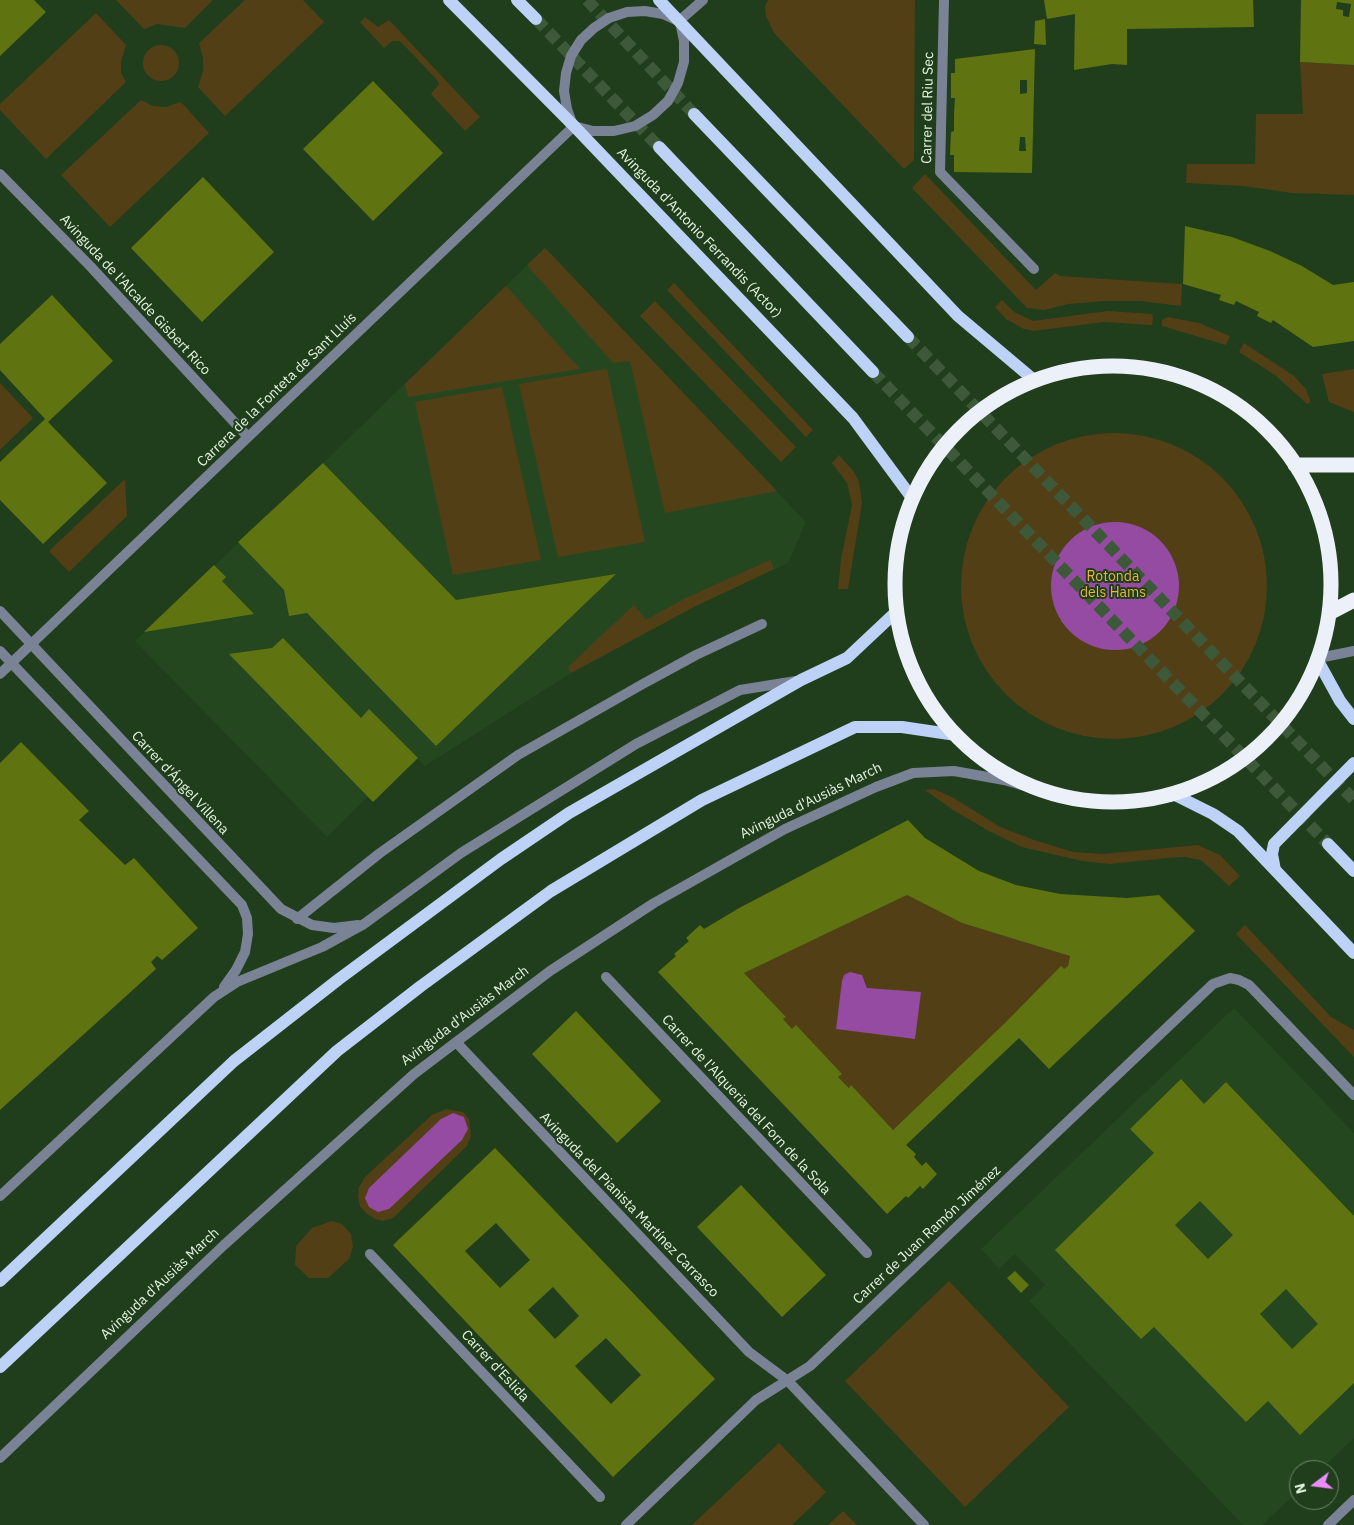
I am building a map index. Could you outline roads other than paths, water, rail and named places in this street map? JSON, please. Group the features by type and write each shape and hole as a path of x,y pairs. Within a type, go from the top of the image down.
{"highway":[{"path":"1107,365 1144,368 1180,376 1214,390 1245,410 1273,436 1295,465 1310,492 1322,521 1328,551 1331,582 1329,613 1318,660 1296,703 1263,743 1221,774 1173,794 1141,801 1108,802 1074,799 1042,791 996,768 956,735 934,708 916,678 904,646 897,611 894,574 900,535 912,498 925,472 942,448 961,427 992,402 1034,380 1070,369 1107,365"},
{"path":"1295,465 1354,465"},
{"path":"1329,613 1354,600"}],"main road":[{"name":"Avinguda d'Antonio Ferrandis (Actor)","path":"450,0 574,126 853,418 912,498"},
{"path":"517,0 536,19"},
{"path":"659,0 958,316 1034,380"},
{"path":"694,114 908,337"},
{"path":"659,148 873,372"},
{"path":"0,1281 234,1061 339,979 501,859 570,813 801,680 847,658 897,611"},
{"path":"1318,660 1340,701 1354,719"},
{"path":"0,1367 337,1051 421,986 551,891 702,800 855,727 902,727 956,735"},
{"path":"1275,870 1272,854 1274,844 1354,763"},
{"path":"1173,794 1212,814 1238,831 1354,953"},
{"path":"1328,844 1354,871"}],"street":[{"path":"679,21 703,0"},
{"name":"Carrer del Riu Sec","path":"944,0 940,172 1034,269"},
{"path":"645,11 663,14 679,21 684,42 684,62 678,82 663,106 653,115 635,126 614,131 594,131 574,126 567,109 564,91 568,64 581,40 609,18 627,12 645,11"},
{"name":"Carrera de la Fonteta de Sant Lluís","path":"0,674 574,126"},
{"name":"Avinguda de l'Alcalde Gisbert Rico","path":"0,174 91,267 248,437"},
{"name":"Carrer d'Ángel Villena","path":"0,611 264,893 282,909 312,925 334,928 364,924"},
{"path":"297,918 380,853 518,755 649,680 762,624"},
{"path":"0,651 242,905 247,918 248,934 245,952 236,970 214,997 0,1196"},
{"path":"1318,660 1354,651"},
{"path":"214,997 236,982 322,947 364,924 461,853 636,744 740,690 801,680"},
{"name":"Avinguda d'Ausiàs March","path":"0,1458 224,1245 414,1074 550,971 654,903 785,829 882,784 913,773 954,771 1004,780 1042,791"},
{"name":"Carrer de l'Alqueria del Forn de la Sola","path":"606,977 867,1253"},
{"name":"Carrer de Juan Ramón Jiménez","path":"626,1525 756,1400 772,1388 788,1381 810,1366 1214,984 1230,978 1249,985 1354,1095"},
{"name":"Avinguda del Pianista Martínez Carrasco","path":"456,1042 749,1352 788,1381 924,1525"},
{"name":"Carrer d'Eslida","path":"370,1254 600,1497"},
{"path":"1328,1525 1354,1500"}],"tunnel":[{"path":"587,0 694,114"},
{"path":"536,19 659,147"},
{"path":"908,337 1354,800"},
{"path":"873,372 1328,844"}],"park label":[{"name":"Rotonda dels Hams","path":"1113,586"}]}
